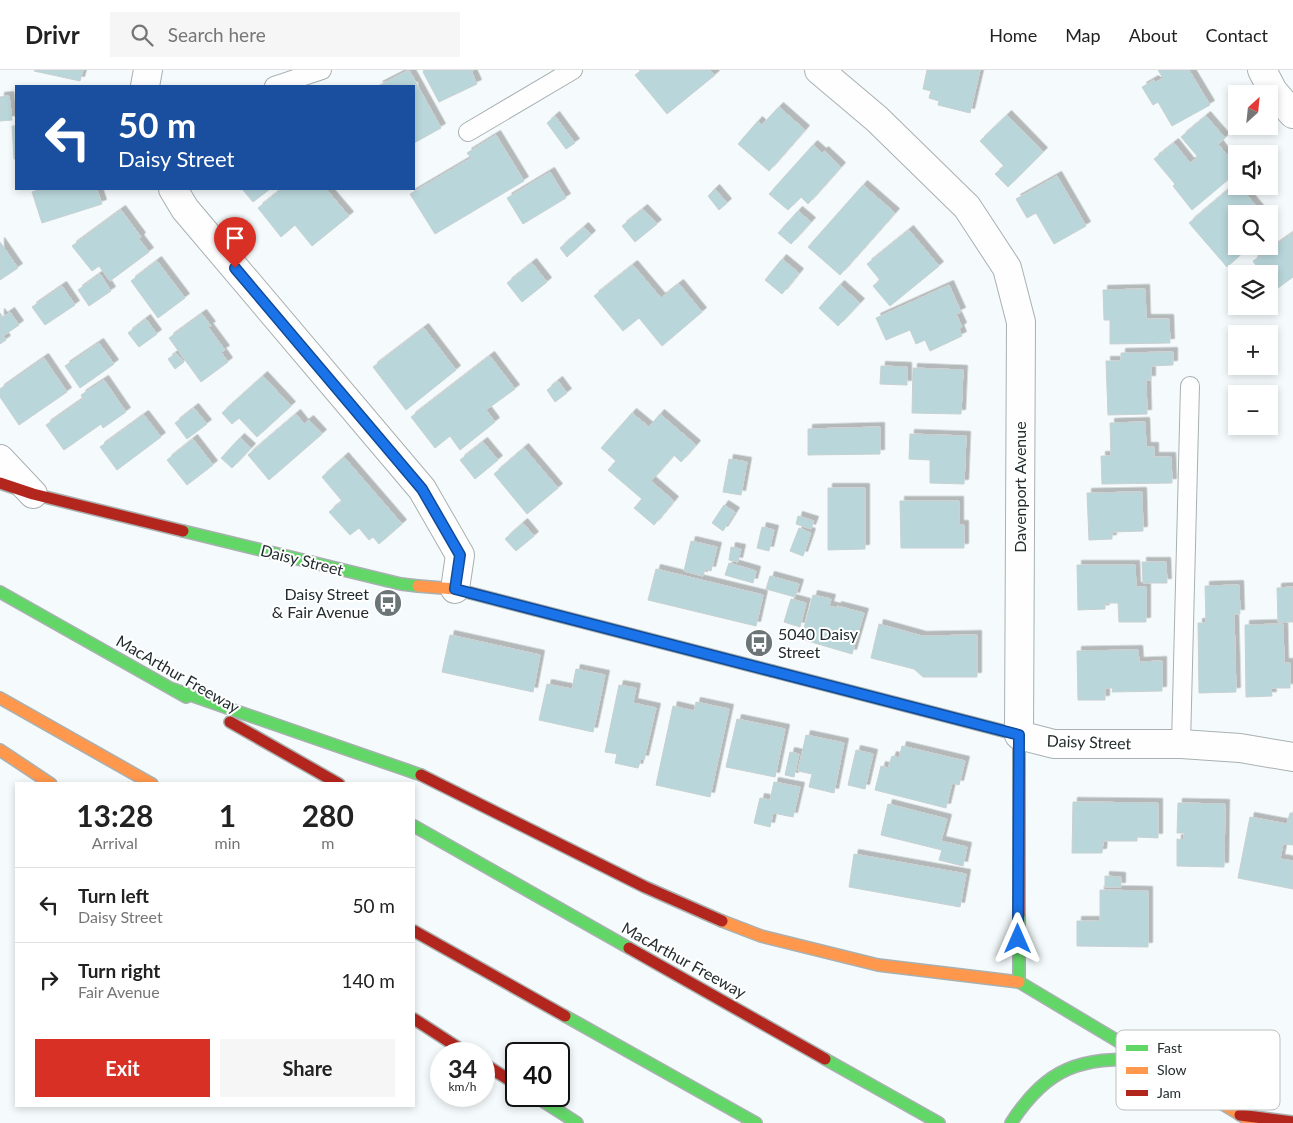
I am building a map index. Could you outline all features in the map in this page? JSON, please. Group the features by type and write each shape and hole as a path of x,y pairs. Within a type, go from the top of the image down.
{"main road":[{"name":"Daisy Street","path":"0,483 33,494 401,584 455,589 1019,735"},
{"path":"0,586 40,614"},
{"name":"MacArthur Freeway","path":"0,592 335,782"},
{"path":"170,688 414,771 645,887 703,914 760,936 878,965 1019,982 1116,1042"},
{"path":"0,698 148,782"},
{"name":"Davenport Avenue","path":"1019,735 1019,982"},
{"path":"0,750 48,782"},
{"name":"MacArthur Freeway","path":"415,827 935,1121"},
{"path":"415,932 756,1123"},
{"path":"415,1020 449,1042"},
{"path":"1011,1123 1018,1110 1035,1090 1056,1074 1077,1064 1101,1059 1116,1059"},
{"path":"552,1107 577,1123"},
{"path":"1233,1110 1254,1123"},
{"path":"1240,1114 1293,1122"}],"street":[{"path":"146,85 148,70"},
{"name":"Davenport Avenue","path":"819,70 877,120 967,207 1007,268 1021,322 1019,735"},
{"path":"1262,70 1273,91 1293,114"},
{"path":"174,190 185,209 422,489 460,555 455,589"},
{"path":"0,459 33,494"},
{"name":"Daisy Street","path":"1019,735 1054,744 1181,744 1240,748 1293,757"}],"lane":[{"path":"277,85 322,70"},
{"path":"468,132 573,70"},
{"path":"1181,744 1190,386"}],"building":[{"path":"35,70 83,70 80,81"},
{"path":"409,70 441,128 415,142 415,85 380,85"},
{"path":"424,70 473,70 472,73 477,84 439,102 423,72"},
{"path":"642,70 710,70 715,75 667,114 635,75"},
{"path":"927,70 980,70 970,113 938,105 939,101 929,98 931,91 923,89"},
{"path":"1158,70 1189,70 1210,105 1172,126 1158,102 1153,105 1142,87 1154,80 1156,82 1163,78"},
{"path":"9,96 12,120 0,121 0,97"},
{"path":"779,107 805,130 769,171 738,144 758,121 762,125"},
{"path":"1007,115 1043,152 1008,187 995,174 1004,166 980,141"},
{"path":"555,116 575,143 566,149 547,123"},
{"path":"1206,116 1225,138 1218,144 1228,156 1228,180 1192,210 1173,186 1175,184 1154,159 1174,143 1190,163 1198,157 1181,137"},
{"path":"12,126 15,126 14,159"},
{"path":"496,135 524,181 435,234 410,194 471,158 467,153"},
{"path":"813,145 822,153 824,151 841,167 808,204 801,197 788,210 769,194"},
{"path":"550,172 566,198 523,224 507,198"},
{"path":"1057,176 1086,226 1054,244 1036,213 1027,218 1016,199"},
{"path":"863,185 895,213 840,275 808,247"},
{"path":"715,189 727,203 719,210 708,196"},
{"path":"38,190 97,190 102,204 42,223 32,192"},
{"path":"243,190 269,190 253,202"},
{"path":"281,190 327,190 349,216 312,246 295,225 281,237 258,208"},
{"path":"1228,190 1228,195 1247,195 1255,205 1228,205 1228,255 1240,255 1227,267 1189,223"},
{"path":"643,209 657,224 635,242 622,226"},
{"path":"121,210 141,237 139,239 149,252 110,281 99,266 92,271 72,246"},
{"path":"798,211 811,222 791,244 778,233"},
{"path":"584,227 591,235 567,257 560,248"},
{"path":"909,230 939,266 890,306 873,286 880,280 867,264"},
{"path":"1293,233 1293,277 1278,288 1278,265 1256,265 1253,261 1262,255 1278,255 1278,244"},
{"path":"0,242 18,268 0,280"},
{"path":"782,259 799,273 782,294 765,280"},
{"path":"157,261 185,298 158,318 131,281"},
{"path":"532,263 547,282 522,302 507,283"},
{"path":"633,265 661,298 679,284 702,312 662,346 639,318 623,331 594,296"},
{"path":"100,274 111,291 89,306 78,290"},
{"path":"840,285 860,303 838,326 819,308"},
{"path":"949,285 961,312 956,314 962,327 959,329 962,336 930,351 925,340 916,344 910,330 886,340 876,318"},
{"path":"62,286 75,305 45,325 32,307"},
{"path":"1145,289 1146,319 1169,319 1170,343 1110,344 1110,320 1104,320 1103,290"},
{"path":"10,312 19,325 3,336 6,340 0,344 0,313 3,317"},
{"path":"202,314 211,326 208,327 225,350 221,352 228,362 201,382 169,338"},
{"path":"146,319 157,334 139,347 128,333"},
{"path":"424,328 456,370 406,410 373,367"},
{"path":"99,343 114,364 80,388 65,366"},
{"path":"1173,352 1173,365 1151,366 1151,380 1146,380 1147,414 1108,415 1106,361 1121,361 1121,353"},
{"path":"176,353 184,362 175,369 168,359"},
{"path":"490,356 515,389 486,410 495,422 460,450 450,436 435,448 411,417"},
{"path":"44,358 67,392 19,425 0,397 0,389"},
{"path":"881,366 907,367 907,385 880,384"},
{"path":"913,368 963,370 961,414 912,413"},
{"path":"263,376 291,406 257,437 239,418 232,424 222,413"},
{"path":"104,380 126,412 103,428 101,424 64,450 46,425 83,399 81,395"},
{"path":"558,381 567,393 555,402 547,390"},
{"path":"194,408 207,424 187,439 175,423"},
{"path":"632,413 649,427 660,414 696,445 681,462 674,455 651,481 674,501 654,525 634,508 642,499 608,470 616,461 601,448"},
{"path":"296,414 304,424 309,420 322,434 269,480 248,455"},
{"path":"144,415 161,437 117,470 100,447"},
{"path":"1145,422 1146,447 1154,447 1154,457 1171,457 1172,483 1102,484 1101,456 1111,456 1110,423"},
{"path":"880,427 880,454 808,455 808,429"},
{"path":"910,434 966,436 964,484 930,483 930,460 909,459"},
{"path":"240,438 251,448 232,468 221,458"},
{"path":"193,439 213,465 187,485 167,460"},
{"path":"483,442 498,460 475,479 460,460"},
{"path":"524,448 558,488 527,514 494,474"},
{"path":"344,457 402,524 379,544 373,537 369,540 359,528 350,535 329,512 342,501 322,477"},
{"path":"729,459 747,462 741,495 723,492"},
{"path":"828,488 865,488 865,549 828,550"},
{"path":"1142,492 1143,531 1112,532 1112,539 1089,540 1087,493"},
{"path":"900,501 959,501 959,525 964,525 964,548 901,548"},
{"path":"724,505 735,512 723,531 712,523"},
{"path":"798,516 814,521 811,529 796,524"},
{"path":"523,523 534,536 516,551 505,539"},
{"path":"762,527 774,530 769,551 757,548"},
{"path":"799,528 811,533 803,556 790,551"},
{"path":"691,541 717,547 711,571 705,569 703,576 684,571"},
{"path":"731,547 741,549 738,562 729,560"},
{"path":"1142,562 1166,562 1167,583 1143,583"},
{"path":"729,563 756,571 753,583 725,575"},
{"path":"1077,565 1135,565 1136,587 1146,587 1146,622 1119,622 1118,603 1105,603 1105,609 1078,610"},
{"path":"656,569 763,595 756,626 648,600"},
{"path":"770,576 799,584 795,597 766,589"},
{"path":"1239,585 1240,614 1234,614 1236,692 1199,693 1198,623 1206,623 1205,586"},
{"path":"1293,587 1293,622 1278,622 1277,588"},
{"path":"813,595 831,599 829,606 837,608 837,606 864,613 852,654 801,639"},
{"path":"791,599 806,603 800,627 784,622"},
{"path":"879,624 922,636 977,635 977,677 923,677 914,669 871,658"},
{"path":"1283,624 1284,663 1290,663 1290,688 1271,688 1272,696 1246,697 1245,625"},
{"path":"450,635 540,655 533,692 442,672"},
{"path":"1138,650 1139,662 1162,661 1162,691 1112,692 1113,688 1105,688 1105,700 1078,700 1077,651"},
{"path":"576,669 605,675 593,732 539,720 547,684 572,689"},
{"path":"619,685 636,688 633,703 656,708 644,760 641,759 638,768 615,763 617,754 605,752"},
{"path":"696,702 729,709 710,797 656,785 673,706 694,711"},
{"path":"737,719 785,729 775,777 726,767"},
{"path":"806,735 844,743 834,793 809,787 812,774 798,771"},
{"path":"902,746 965,761 959,785 952,783 946,808 875,790 881,766 888,768 892,756 899,758"},
{"path":"856,750 873,754 865,789 848,785"},
{"path":"790,752 799,754 794,777 785,775"},
{"path":"774,782 800,787 793,817 773,813 770,827 754,823 760,798 770,800"},
{"path":"1073,802 1158,803 1158,838 1137,837 1137,841 1103,841 1102,853 1072,853"},
{"path":"1178,803 1225,804 1224,867 1177,866 1177,839 1184,840 1184,833 1177,833"},
{"path":"888,804 947,819 941,841 967,847 963,866 939,860 942,850 881,835"},
{"path":"1290,813 1293,813 1293,845 1283,844 1280,859 1293,861 1293,889 1238,878 1250,817 1287,824"},
{"path":"854,854 966,874 960,907 849,887"},
{"path":"1105,876 1121,877 1121,887 1105,887"},
{"path":"1100,890 1148,891 1148,947 1077,946 1077,921 1100,921"}],"traffic: fast":[{"path":"183,531 401,584 418,586"},
{"path":"0,592 186,697"},
{"path":"772,671 1019,735 1019,759"},
{"path":"170,688 421,775"},
{"path":"415,827 629,948"},
{"path":"1019,915 1019,982 1116,1040"},
{"path":"565,1016 756,1123"},
{"path":"825,1059 939,1123"},
{"path":"1011,1123 1038,1089 1053,1077 1068,1069 1084,1064 1116,1060"},
{"path":"552,1107 577,1123"}],"traffic: slow":[{"path":"418,586 455,589 772,671"},
{"path":"0,698 148,782"},
{"path":"0,750 48,782"},
{"path":"722,921 761,936 878,965 1019,982"},
{"path":"1233,1110 1254,1123"}],"traffic: jam":[{"path":"0,483 33,494 183,531"},
{"path":"230,722 335,782"},
{"path":"1019,759 1019,915"},
{"path":"421,775 645,887 722,921"},
{"path":"415,932 565,1016"},
{"path":"629,948 825,1059"},
{"path":"415,1020 449,1042"},
{"path":"495,1071 505,1077"},
{"path":"1240,1115 1293,1122"}],"place":[{"name":"Daisy Street & Fair Avenue","path":"388,603"},
{"name":"5040 Daisy Street","path":"759,643"}],"route":[{"path":"235,268 422,489 460,555 455,589 1019,735 1018,939"}]}
